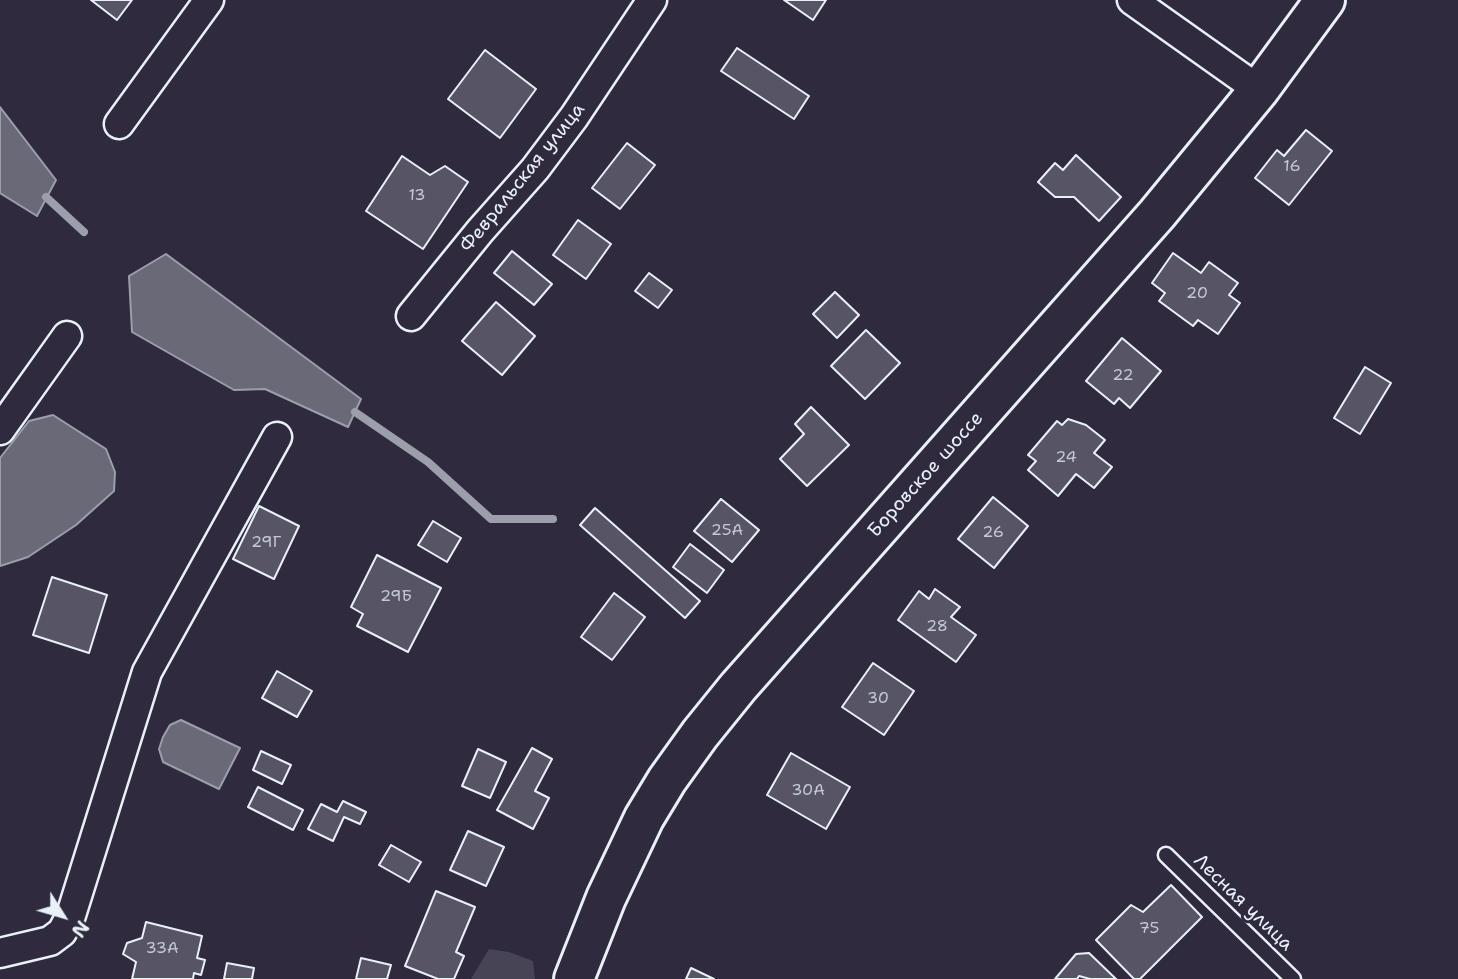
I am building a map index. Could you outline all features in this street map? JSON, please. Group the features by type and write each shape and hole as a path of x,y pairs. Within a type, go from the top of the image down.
{"main road":[{"name":"Боровское шоссе","path":"574,979 606,898 644,818 700,734 738,687 1157,214 1259,90 1325,0"}],"street":[{"path":"119,124 209,0"},
{"name":"Февральская улица","path":"411,316 535,169 574,117 652,0"},
{"path":"1132,0 1259,90"},
{"path":"0,430 67,336"},
{"path":"0,953 50,941 62,932 71,915 135,705 148,672 277,437"}],"lane":[{"name":"Лесная улица","path":"1167,855 1293,979"}],"shaded area":[{"path":"489,949 509,952 533,961 535,979 471,979"}],"water":[{"path":"0,107 56,180 37,216 0,193"},
{"path":"166,254 361,399 348,427 265,389 234,390 132,332 129,276"},
{"path":"53,415 106,449 115,472 114,491 76,525 28,557 0,566 0,458 29,421"},
{"path":"181,720 240,748 219,789 163,762 159,749 163,737 170,725"}],"building":[{"path":"91,0 132,0 117,20"},
{"path":"784,0 826,0 813,20"},
{"path":"737,48 809,96 794,119 721,71"},
{"path":"485,50 536,89 500,138 448,99"},
{"path":"1306,130 1332,151 1289,205 1255,178 1277,150 1284,156"},
{"path":"627,143 655,165 620,209 592,188"},
{"path":"1076,155 1121,197 1099,221 1074,197 1055,197 1038,182 1055,163 1063,170"},
{"path":"402,156 430,175 445,166 468,182 423,249 366,211"},
{"path":"578,220 611,244 586,279 553,255"},
{"path":"512,251 552,284 534,305 494,273"},
{"path":"1173,253 1201,273 1209,262 1238,283 1229,295 1240,303 1218,334 1198,320 1193,326 1159,301 1165,293 1152,283"},
{"path":"649,273 672,290 658,308 635,291"},
{"path":"835,292 859,315 837,338 813,314"},
{"path":"496,302 535,336 502,375 462,341"},
{"path":"866,330 900,363 865,399 831,366"},
{"path":"1122,338 1161,371 1130,408 1119,398 1114,404 1086,381"},
{"path":"1365,367 1391,383 1360,434 1334,418"},
{"path":"811,407 849,445 807,486 780,459 804,434 795,424"},
{"path":"1068,419 1086,425 1105,440 1094,453 1112,467 1094,488 1076,474 1058,496 1028,470 1036,461 1028,455 1057,421 1062,425"},
{"path":"993,497 1028,526 994,568 958,539"},
{"path":"721,499 759,530 732,562 694,531"},
{"path":"259,506 299,526 274,579 233,559"},
{"path":"595,508 700,601 685,618 580,525"},
{"path":"433,521 461,538 447,562 418,545"},
{"path":"690,544 724,570 707,593 673,567"},
{"path":"377,555 441,588 408,652 357,626 363,614 351,607"},
{"path":"52,577 107,595 89,653 33,635"},
{"path":"935,589 960,607 951,617 976,635 956,662 898,620 919,591 929,599"},
{"path":"614,593 645,617 612,660 581,637"},
{"path":"873,663 914,691 884,735 842,707"},
{"path":"277,671 312,691 297,717 262,698"},
{"path":"532,748 552,759 535,791 549,798 533,829 497,810"},
{"path":"478,749 506,762 490,798 462,786"},
{"path":"261,751 291,765 282,784 253,770"},
{"path":"791,753 850,787 826,829 767,795"},
{"path":"258,787 303,810 293,830 248,807"},
{"path":"343,801 366,812 360,824 344,817 333,841 308,829 321,804 337,812"},
{"path":"468,831 504,847 486,886 450,870"},
{"path":"391,845 421,862 409,882 379,865"},
{"path":"1171,885 1202,917 1140,979 1134,979 1096,940 1131,905 1143,912"},
{"path":"436,891 475,907 456,952 464,956 454,979 438,979 405,966"},
{"path":"146,922 202,936 197,958 205,960 201,975 194,973 193,979 132,979 136,962 123,954 127,943 142,938"},
{"path":"1089,953 1116,979 1090,979 1079,976 1077,979 1055,979 1076,954"},
{"path":"361,958 391,965 387,979 356,979"},
{"path":"227,963 254,968 252,979 224,979"},
{"path":"691,968 714,979 686,979"}],"waterway":[{"path":"46,197 84,232"},
{"path":"355,412 428,462 491,519 553,519"}]}
